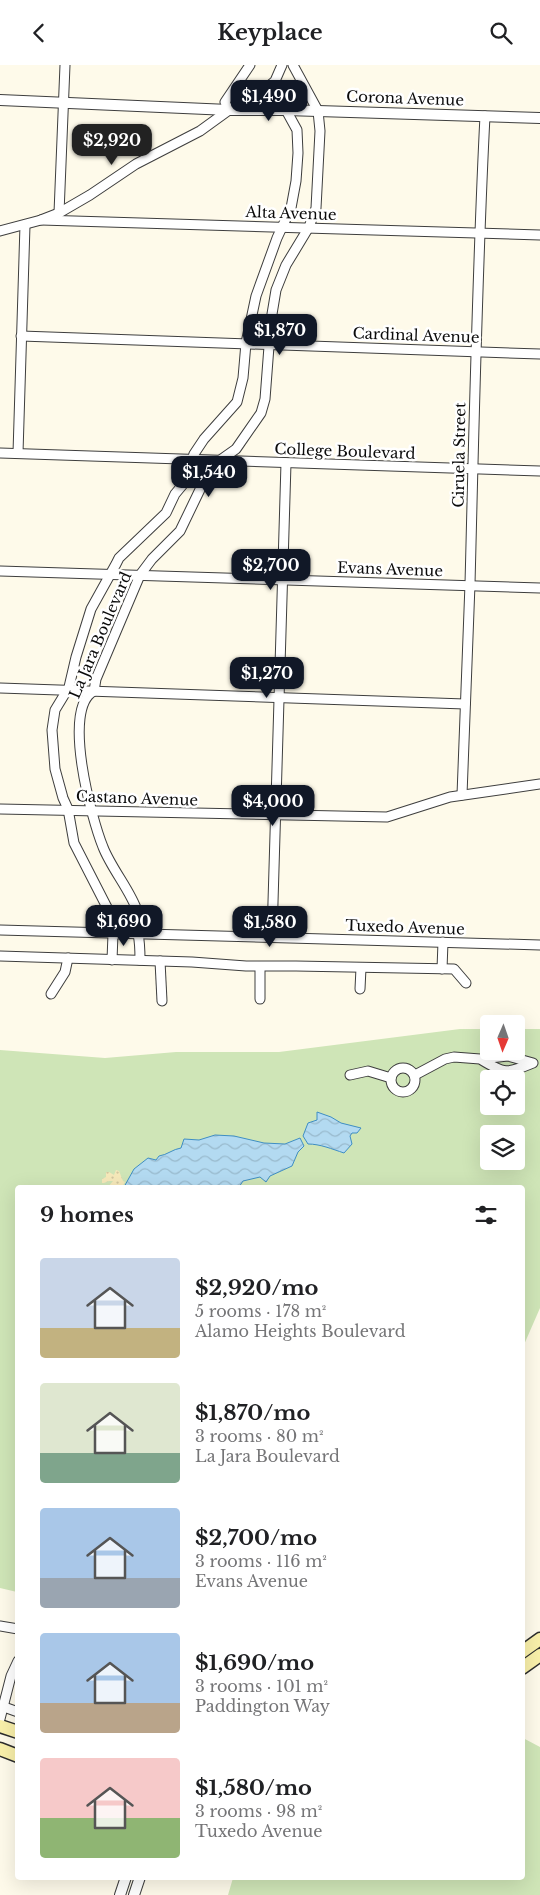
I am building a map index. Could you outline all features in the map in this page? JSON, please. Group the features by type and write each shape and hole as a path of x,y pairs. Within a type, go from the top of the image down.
{"main road":[{"path":"525,1650 540,1639"},
{"path":"525,1666 540,1655"},
{"path":"1,1716 15,1729"},
{"path":"0,1749 15,1755"}],"street":[{"path":"60,213 65,65"},
{"path":"229,110 225,102 250,65"},
{"path":"0,231 60,213 136,164 200,131 229,110 244,104 269,86 275,81 282,65"},
{"name":"La Jara Boulevard","path":"140,960 137,911 110,865 102,846 80,763 80,715 87,697 94,691 96,679 140,575 152,559 180,531 207,475 219,461 236,449 262,413 265,399 271,320 276,290 286,265 309,227 316,208 320,131 318,111 293,65"},
{"name":"La Jara Boulevard","path":"115,934 115,923 74,843 68,809 55,769 52,730 55,710 70,682 91,609 120,558 166,513 185,482 192,460 204,439 237,402 243,378 246,343 256,295 264,270 291,208 298,153 297,130 269,86"},
{"name":"Corona Avenue","path":"0,100 229,110 540,118"},
{"name":"Ciruela Street","path":"462,795 470,586 475,351 485,116"},
{"name":"Alta Avenue","path":"41,220 309,227 479,235 540,235"},
{"path":"18,453 25,225"},
{"name":"Cardinal Avenue","path":"21,336 540,354"},
{"name":"College Boulevard","path":"0,453 540,471"},
{"path":"272,936 286,463"},
{"name":"Evans Avenue","path":"0,571 540,588"},
{"path":"0,688 465,703"},
{"name":"Castano Avenue","path":"0,809 387,817 450,797 540,784"},
{"name":"Tuxedo Avenue","path":"0,930 272,936 540,945"},
{"path":"112,959 115,934"},
{"path":"442,969 443,943"},
{"path":"0,956 140,960 260,967 454,969 466,983"},
{"path":"51,993 65,972 68,958"},
{"path":"160,961 162,1001"},
{"path":"260,967 260,999"},
{"path":"360,967 360,989"},
{"path":"415,1075 445,1059 454,1057 480,1059"},
{"path":"482,1060 499,1071 506,1072 514,1071 536,1062"},
{"path":"401,1068 409,1069 415,1075 414,1086 404,1092 394,1087 392,1078 394,1072 401,1068"},
{"path":"350,1075 368,1071 392,1078"},
{"path":"0,1626 15,1628"},
{"path":"15,1667 1,1716 15,1713"},
{"path":"120,1895 125,1880"},
{"path":"134,1895 139,1880"}],"green space":[{"path":"460,1029 480,1029 480,1060 525,1060 525,1029 540,1029 540,1308 525,1342 525,1185 15,1185 15,1592 0,1588 0,1050 105,1058 176,1052 279,1052"},
{"path":"525,1739 540,1747 540,1895 228,1895 232,1880 525,1880"}],"sand":[{"path":"116,1170 119,1171 125,1182 123,1185 110,1185 113,1181 102,1183 102,1179 106,1177 106,1172 114,1175"}],"water":[{"path":"317,1112 341,1123 361,1128 357,1133 352,1133 350,1136 352,1144 344,1153 308,1144 303,1136 308,1123 317,1120"},
{"path":"215,1135 234,1136 264,1143 285,1144 300,1138 304,1146 298,1152 292,1166 270,1176 266,1182 260,1177 243,1181 240,1185 125,1185 134,1169 148,1158 156,1160 159,1156 181,1148 184,1139 199,1140"}]}
